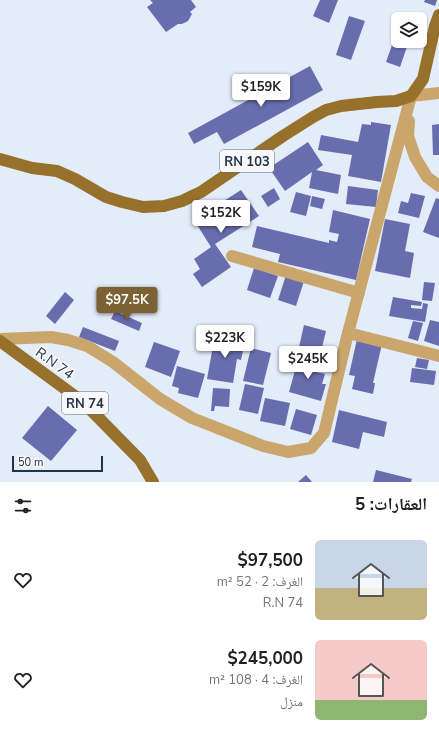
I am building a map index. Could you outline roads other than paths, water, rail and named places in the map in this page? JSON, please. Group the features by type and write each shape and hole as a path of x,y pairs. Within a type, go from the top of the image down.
{"main road":[{"path":"412,96 423,79 435,26 439,15"},
{"name":"RN 103","path":"0,159 32,168 57,171 76,179 106,197 122,202 144,207 164,206 182,201 201,192 283,136 326,110 341,106 378,102 396,102 412,96"},
{"name":"R.N 74","path":"0,340 83,402 140,460 153,482"}],"street":[{"path":"412,96 439,93"},
{"path":"412,96 408,136 415,157 427,177 439,186"},
{"path":"0,340 51,337 68,340 87,346 114,362 160,399 192,418 263,446 288,452 311,448 324,434 358,292 412,96"},
{"path":"232,256 358,292"},
{"path":"348,333 439,356"}]}
